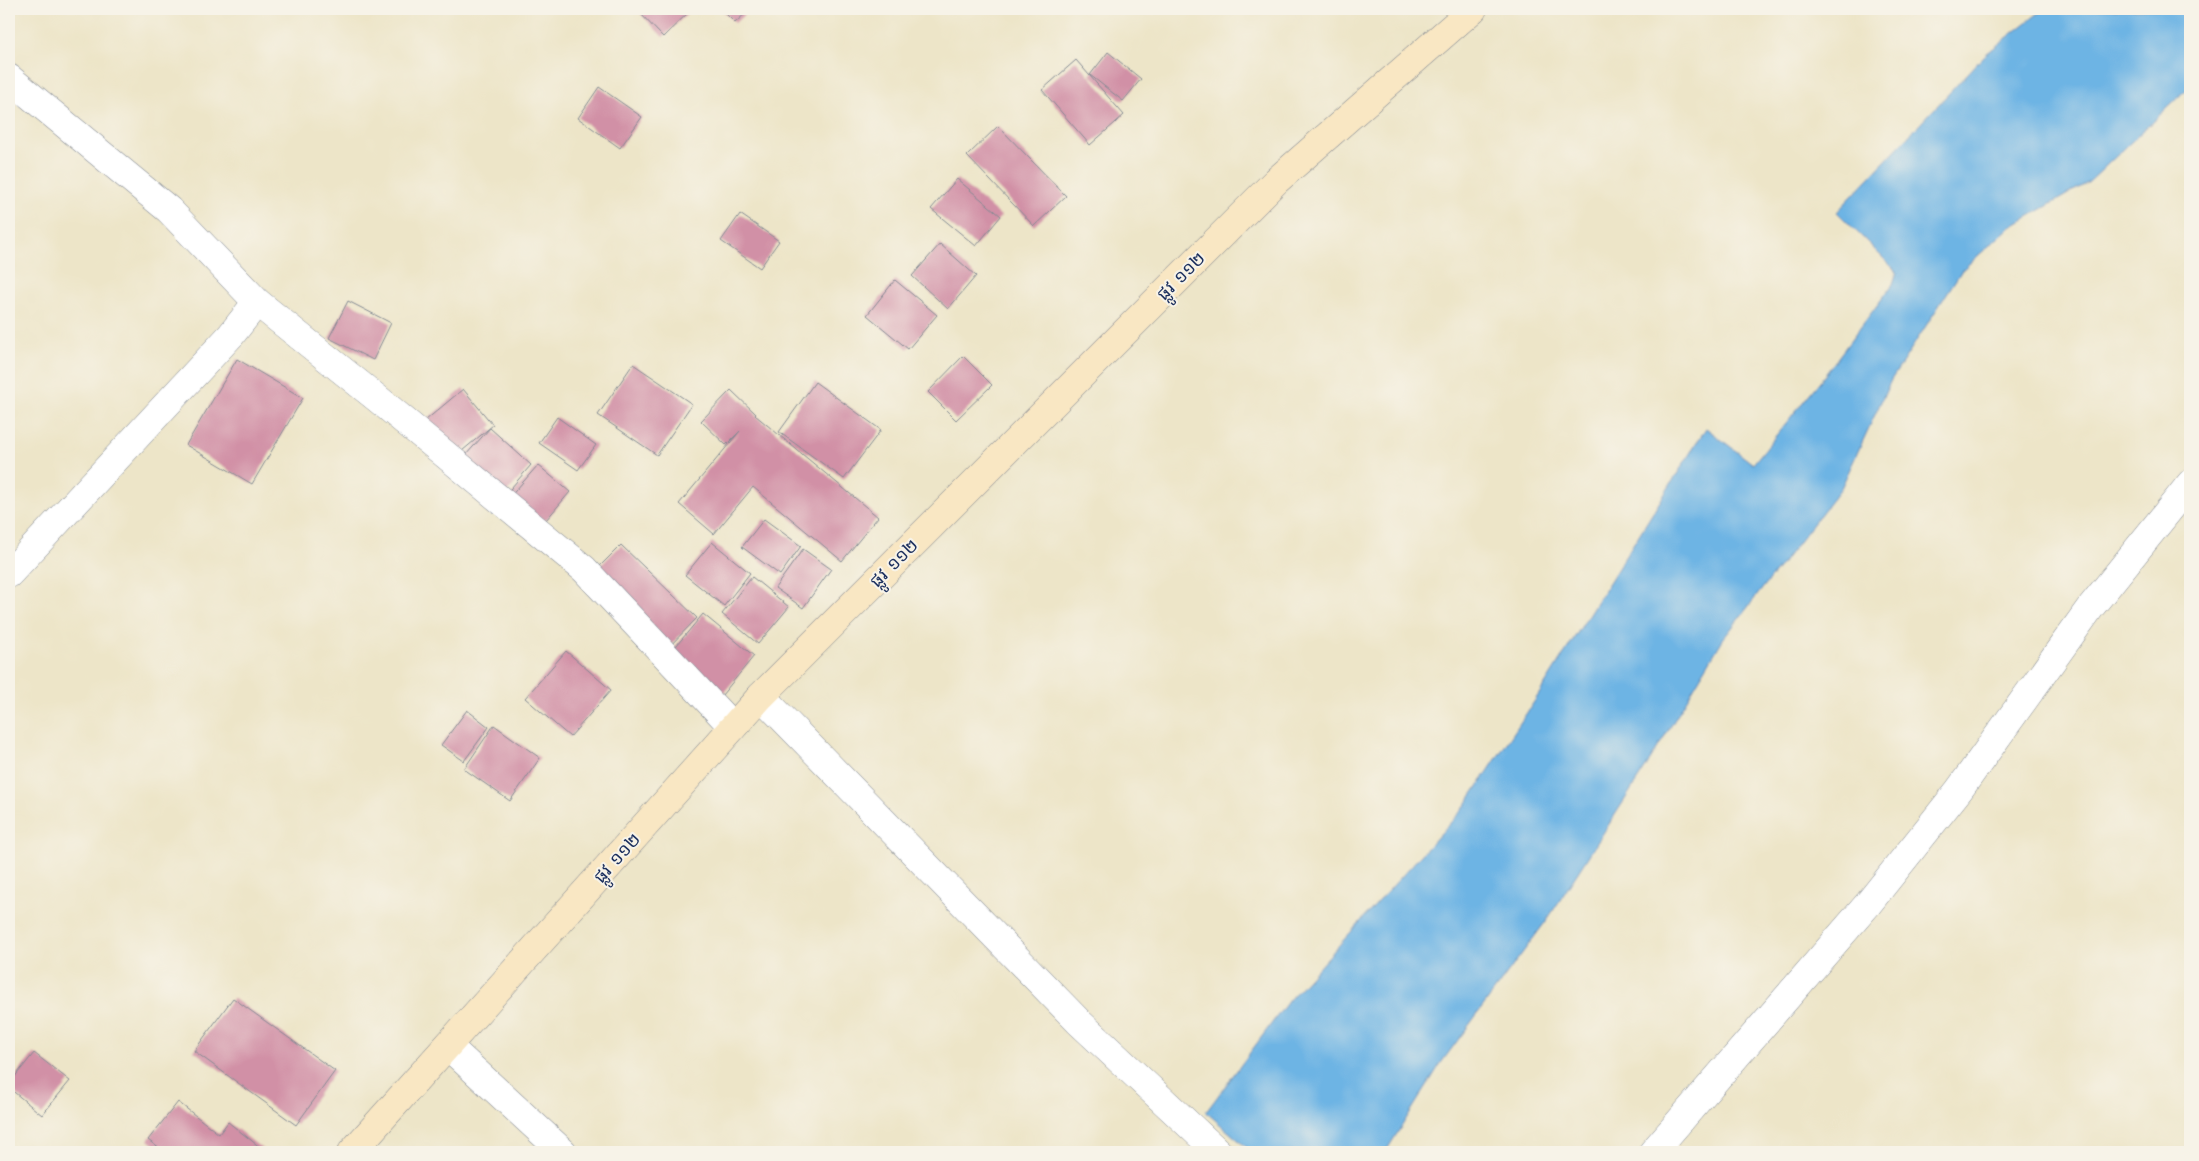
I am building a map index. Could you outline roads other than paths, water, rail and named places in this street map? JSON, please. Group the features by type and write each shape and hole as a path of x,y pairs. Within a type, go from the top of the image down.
{"street":[{"name":"ផ្លូវ ១១២","path":"352,1152 761,696 1276,181 1473,9"},
{"path":"9,78 169,210 257,302 584,569 733,728"},
{"path":"9,574 231,335 257,302"},
{"path":"1653,1152 1868,904 1960,790 2090,608 2190,484"},
{"path":"761,696 1079,1022 1218,1152"},
{"path":"448,1046 563,1152"}],"water":[{"path":"2044,9 2190,9 2190,86 2089,182 2009,228 1962,270 1891,380 1841,488 1723,639 1651,759 1549,917 1441,1063 1388,1148 1383,1152 1252,1152 1206,1112 1289,1000 1463,809 1534,702 1706,428 1753,464 1824,376 1893,284 1897,272 1837,212 1986,54"}]}
